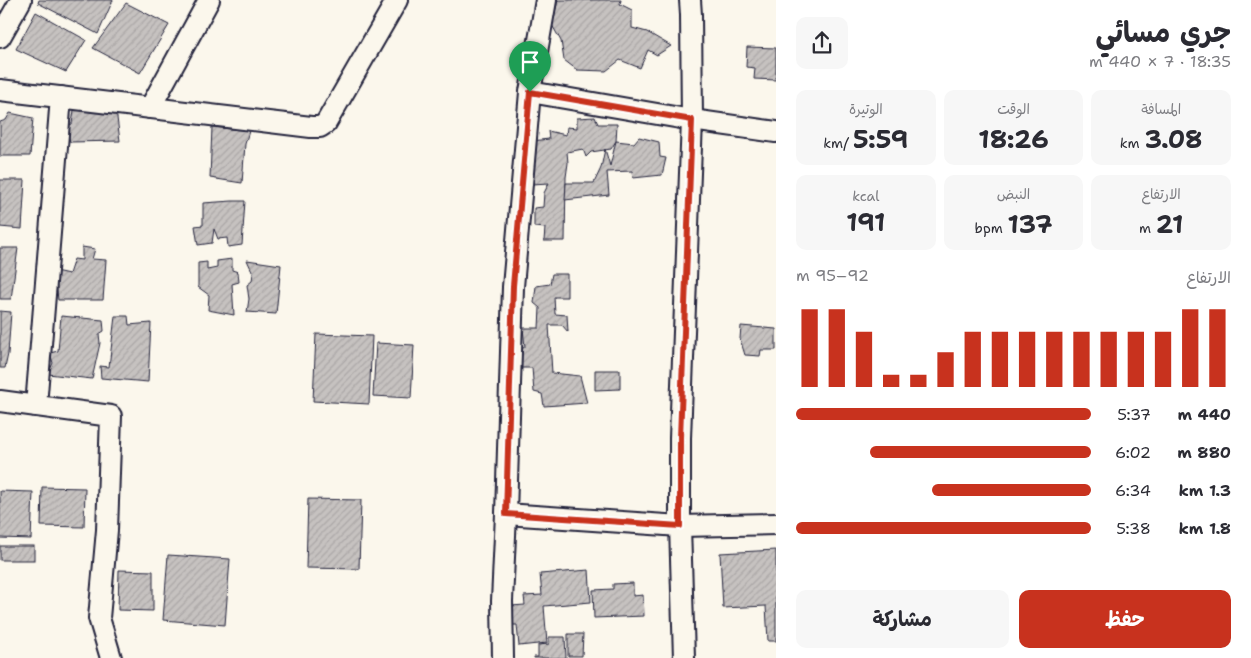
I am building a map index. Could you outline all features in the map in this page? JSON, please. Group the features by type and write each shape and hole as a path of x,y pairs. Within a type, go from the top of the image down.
{"street":[{"path":"0,37 21,0"},
{"path":"150,108 209,0"},
{"path":"0,90 311,127 320,126 326,123 397,0"},
{"path":"503,658 502,601 513,286 530,92 546,0"},
{"path":"684,658 680,526 680,438 692,120 690,0"},
{"path":"530,92 692,120 776,132"},
{"path":"36,406 61,97"},
{"path":"0,401 111,416 107,530 99,618 111,658"},
{"path":"506,514 680,526 776,524"}],"building":[{"path":"39,0 113,0 98,34 38,3"},
{"path":"558,0 621,0 620,4 632,10 632,28 647,32 671,46 657,55 648,50 640,68 620,60 606,71 577,70 564,60 561,41 552,25"},
{"path":"126,3 169,25 140,73 93,48"},
{"path":"36,12 86,40 66,72 16,49"},
{"path":"747,47 776,48 776,80 754,79 755,68 746,67"},
{"path":"74,110 116,110 120,141 70,142 65,126 72,124"},
{"path":"10,113 33,118 30,156 0,156 0,122 6,120"},
{"path":"595,117 598,124 617,124 616,141 611,149 591,152 586,157 583,149 567,152 565,241 544,241 545,228 534,227 534,208 543,207 544,193 549,183 532,184 532,141 549,139 548,131 566,135 567,127 577,128 577,118"},
{"path":"212,127 249,131 245,144 242,183 210,178"},
{"path":"639,137 659,142 660,157 666,158 662,175 633,178 632,171 607,172 609,195 565,200 566,183 594,183 601,168 605,149 610,166 616,141 634,143"},
{"path":"0,180 25,180 22,229 0,227"},
{"path":"245,201 242,245 228,247 227,238 218,239 214,229 212,243 198,245 195,226 203,225 203,203"},
{"path":"82,247 95,249 92,259 106,260 103,300 58,300 55,271 69,274 74,259 82,260"},
{"path":"0,248 18,248 11,299 0,299"},
{"path":"232,259 232,270 238,272 239,282 232,284 234,315 208,310 209,295 198,287 198,263 207,262 207,270 217,268 217,261"},
{"path":"247,260 281,265 276,314 247,312 249,299 247,285 252,281 253,273"},
{"path":"552,274 567,274 567,297 554,297 555,314 567,315 568,332 562,325 549,325 552,373 580,376 587,403 544,406 542,394 534,392 532,368 521,368 519,350 525,347 523,328 539,328 540,308 534,303 536,286 550,284"},
{"path":"0,311 11,312 5,368 0,368"},
{"path":"61,316 103,320 104,331 99,334 100,343 92,379 48,374 53,363 50,353 58,351"},
{"path":"115,316 128,316 129,325 151,323 148,382 101,378 100,366 109,367"},
{"path":"741,326 776,329 776,350 761,350 760,356 745,355 740,339"},
{"path":"316,334 372,336 369,404 313,401"},
{"path":"376,343 414,345 411,398 373,396"},
{"path":"595,370 620,370 620,389 595,390"},
{"path":"42,487 85,488 84,527 41,526"},
{"path":"0,491 33,492 31,539 0,538"},
{"path":"308,499 361,500 359,569 306,568"},
{"path":"0,546 34,546 34,560 0,560"},
{"path":"776,550 776,641 768,641 766,606 723,608 720,553"},
{"path":"168,555 230,559 225,625 163,620"},
{"path":"119,570 153,571 153,611 118,610"},
{"path":"589,570 591,602 544,606 547,643 519,646 517,625 513,625 511,606 525,605 524,596 542,595 540,574"},
{"path":"633,583 633,596 643,595 644,616 594,618 593,590 613,589 613,584"},
{"path":"568,634 583,634 582,656 568,656"},
{"path":"549,637 565,637 566,658 534,658 538,657 538,645 549,644"}],"route":[{"path":"530,92 692,120 680,438 680,526 506,514 513,286 530,92"}]}
